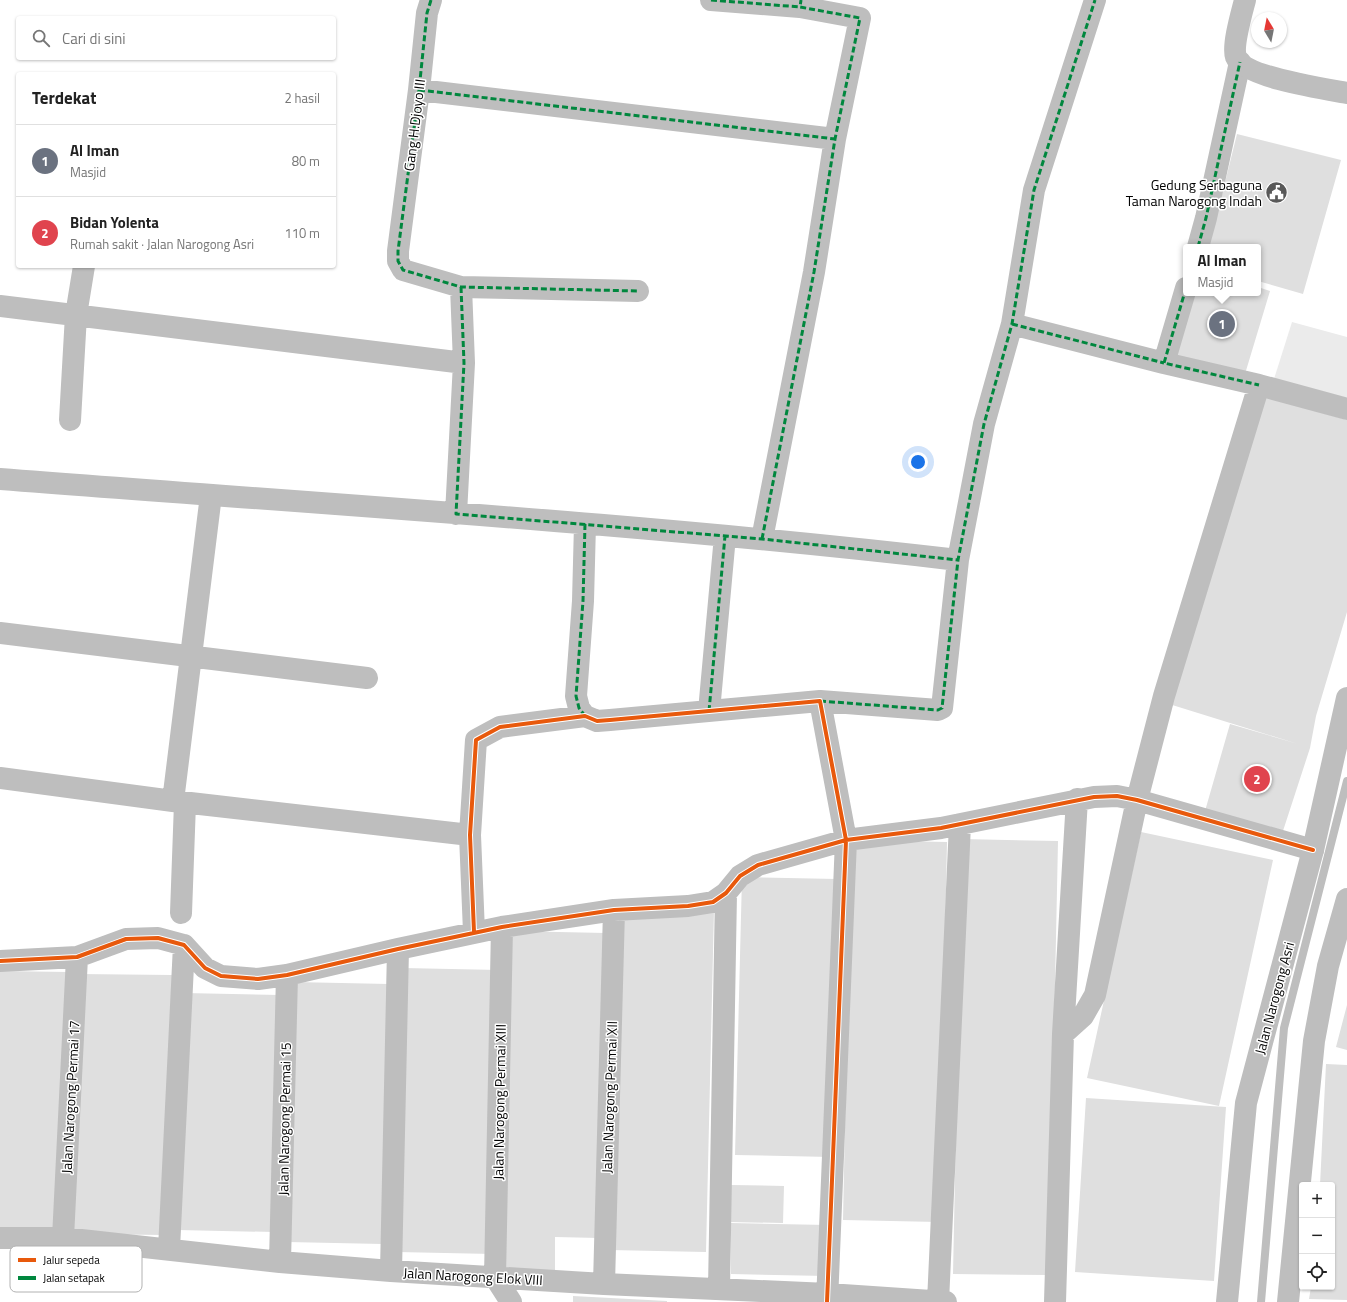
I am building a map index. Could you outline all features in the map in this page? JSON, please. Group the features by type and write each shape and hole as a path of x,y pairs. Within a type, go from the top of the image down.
{"street":[{"name":"Gang H.Djoyo III","path":"431,0 428,13 398,250 398,261 403,270 461,287"},
{"path":"711,0 800,4 860,18 835,139 814,272 762,539"},
{"path":"474,932 470,834 476,740 500,727 585,716 597,721 820,701 940,710 958,560 984,424 1012,324 1034,190 1095,0"},
{"path":"1245,0 1236,48 1236,56 1240,62 1248,69 1264,75 1347,93"},
{"path":"1199,244 1206,218 1240,62"},
{"path":"419,90 835,139"},
{"path":"70,420 76,315 84,268"},
{"path":"456,514 464,362 461,287 638,291"},
{"path":"1164,363 1184,296"},
{"path":"0,306 464,362"},
{"path":"1012,324 1164,363 1259,385 1347,409"},
{"path":"1063,1034 1083,1016 1095,995 1136,800 1190,608 1259,385"},
{"path":"0,479 762,539 958,560"},
{"path":"181,913 179,802 191,655 211,495"},
{"path":"584,524 583,601 576,696 579,708 585,716"},
{"path":"709,711 725,536"},
{"path":"0,633 191,655 367,678"},
{"name":"Jalan Narogong Asri","path":"1227,1302 1246,1103 1313,850 1347,698"},
{"path":"820,701 846,840 828,1298"},
{"path":"0,778 179,802 470,834"},
{"path":"0,961 77,956 126,940 158,938 184,944 205,968 221,976 258,979 287,975 474,932 502,927 614,910 688,906 713,902 726,893 740,876 758,865 846,840 941,828 1077,799 1117,796 1136,800 1313,850"},
{"path":"1055,1302 1063,1034 1077,799"},
{"path":"941,1302 960,824"},
{"path":"719,1289 726,893"},
{"path":"1288,1302 1314,1042 1328,966 1347,899"},
{"name":"Jalan Narogong Permai XII","path":"604,1284 614,910"},
{"name":"Jalan Narogong Permai XIII","path":"495,1277 502,927"},
{"path":"169,1250 184,944"},
{"path":"391,1271 398,949"},
{"name":"Jalan Narogong Permai 17","path":"63,1238 77,956"},
{"name":"Jalan Narogong Permai 15","path":"280,1262 287,975"},
{"name":"Jalan Narogong Elok VIII","path":"0,1238 63,1238 134,1246"},
{"name":"Jalan Narogong Elok VIII","path":"142,1247 280,1262 391,1271 604,1284 719,1289 828,1298 941,1302"},
{"path":"495,1277 511,1302"}],"shaded area":[{"path":"1292,322 1347,337 1347,398 1274,379"}],"building":[{"name":"Gedung Serbaguna Taman Narogong Indah","path":"1237,134 1341,160 1303,294 1261,282 1261,244 1210,244"},
{"path":"1261,288 1270,291 1245,374 1173,358 1191,296 1261,296"},
{"path":"1260,395 1347,420 1347,612 1316,716 1310,748 1282,834 1205,811 1230,724 1298,744 1169,704"},
{"path":"1141,832 1273,860 1219,1106 1087,1078"},
{"path":"962,839 1058,841 1049,1275 953,1274"},
{"path":"851,840 947,842 939,1222 843,1220"},
{"path":"742,877 837,879 831,1157 735,1155"},
{"path":"714,910 706,1252 610,1250 619,913"},
{"path":"510,931 606,933 599,1238 555,1237 555,1274 502,1273"},
{"path":"403,968 499,970 493,1254 397,1252"},
{"path":"0,971 68,972 57,1232 0,1231"},
{"path":"78,974 172,975 166,1235 70,1234"},
{"path":"293,982 389,984 383,1244 287,1242"},
{"path":"184,993 280,995 274,1232 178,1230"},
{"path":"1347,1005 1347,1050 1336,1047"},
{"path":"1326,1064 1347,1065 1347,1300 1309,1299 1310,1290 1335,1290 1335,1182 1320,1182"},
{"path":"1086,1098 1226,1107 1214,1281 1075,1272"},
{"path":"731,1185 784,1186 783,1223 730,1222"},
{"path":"731,1223 828,1225 827,1276 731,1274"},
{"path":"573,1296 667,1301 667,1302 573,1302"}],"waterway":[{"path":"1261,1302 1284,1028 1347,781"}],"marked path":[{"path":"431,0 427,13 419,90 398,251 398,261 403,270 461,287 638,291"},
{"path":"711,0 800,7"},
{"path":"762,539 814,272 835,139 860,18 800,7 801,0"},
{"path":"820,701 938,710 942,708 958,560 984,424 1012,324 1034,190 1095,0"},
{"path":"1199,244 1206,218 1240,62"},
{"path":"419,90 835,139"},
{"path":"461,287 464,363 456,514 762,539 958,560"},
{"path":"1184,296 1164,363 1259,385"},
{"path":"1012,324 1164,363"},
{"path":"585,524 583,601 576,696 579,708 585,716"},
{"path":"709,711 725,536"}],"cycle path":[{"path":"474,932 470,835 476,740 500,727 585,716 597,721 820,701 846,840 827,1302"},
{"path":"0,961 77,957 126,939 158,938 184,945 205,968 221,976 258,979 287,975 502,927 614,910 688,906 713,902 726,893 740,876 758,865 846,840 941,828 1094,797 1117,796 1137,800 1313,850"}],"place":[{"name":"Gedung Serbaguna Taman Narogong Indah","path":"1277,192"},
{"name":"Al Iman","path":"1222,324"},
{"name":"Bidan Yolenta","path":"1257,779"}]}
